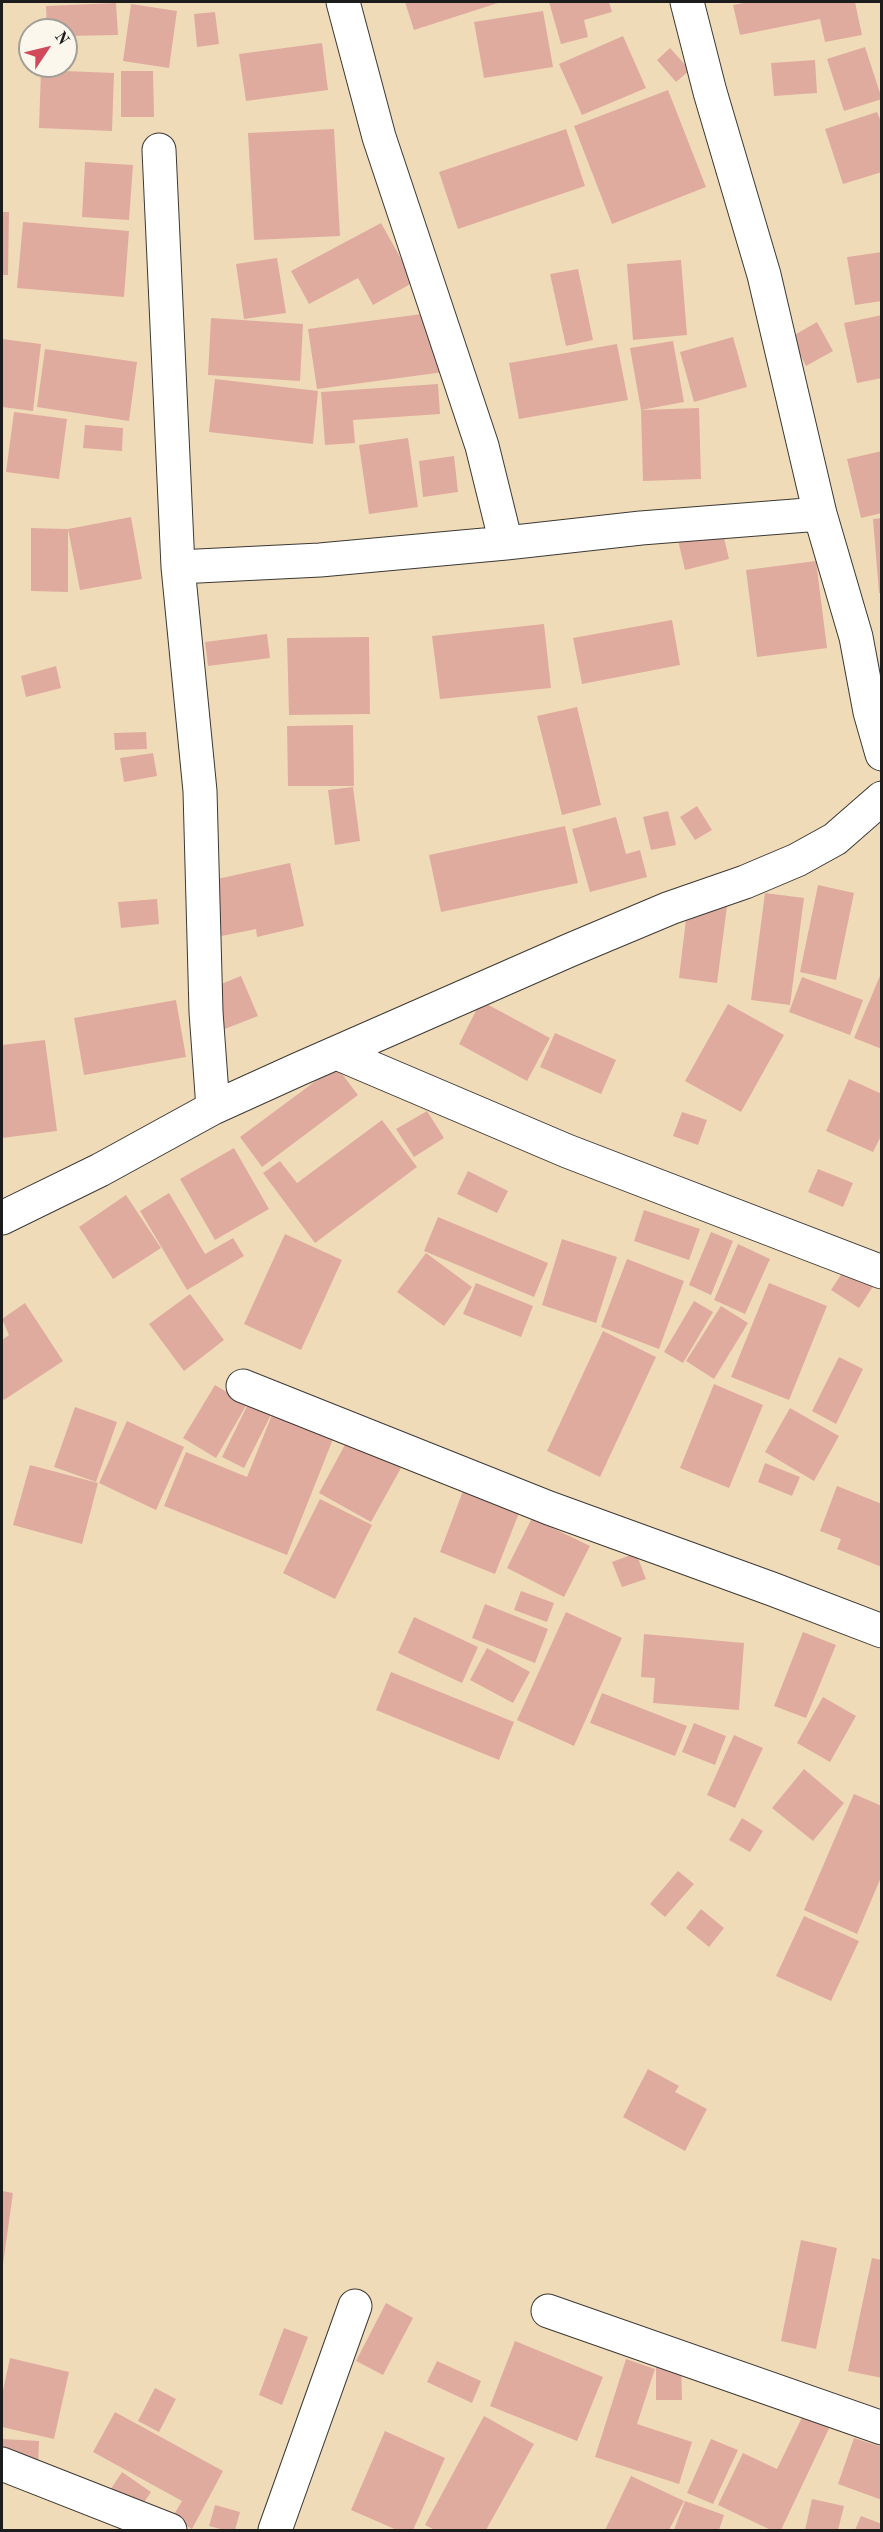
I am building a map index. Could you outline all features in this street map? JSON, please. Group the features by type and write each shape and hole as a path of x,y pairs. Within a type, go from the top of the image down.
{"street":[{"path":"343,2 379,136 482,446 506,543"},
{"path":"687,2 710,92 764,275 820,513 856,637 870,712 882,754"},
{"path":"159,150 178,567 200,791 206,1012 213,1108"},
{"path":"178,567 320,560 641,528 820,513"},
{"path":"2,1218 121,1160 213,1108 570,950 670,908 745,882 797,860 835,839 882,798"},
{"path":"339,1054 567,1151 882,1272"},
{"path":"243,1386 549,1509 882,1631"},
{"path":"275,2530 355,2306"},
{"path":"548,2311 882,2428"},
{"path":"2,2464 170,2530"}],"building":[{"path":"405,2 501,2 414,30"},
{"path":"549,2 609,2 612,12 584,20 588,37 561,44"},
{"path":"749,2 855,2 862,35 825,42 820,19 740,35 733,5"},
{"path":"116,3 118,35 78,36 78,18 46,18 46,6"},
{"path":"131,4 177,11 169,68 123,61"},
{"path":"543,11 553,67 484,78 474,22"},
{"path":"215,12 219,44 197,47 194,14"},
{"path":"623,36 646,88 582,115 559,64"},
{"path":"322,43 328,90 246,101 239,54"},
{"path":"865,47 882,99 844,111 827,59"},
{"path":"670,48 690,70 676,82 657,60"},
{"path":"815,60 817,93 774,96 771,63"},
{"path":"121,71 153,71 154,117 121,117"},
{"path":"78,72 114,73 112,131 39,128 41,78 78,78"},
{"path":"668,90 706,187 612,224 574,126"},
{"path":"877,112 882,124 882,172 843,184 825,129"},
{"path":"334,129 340,236 254,240 248,133"},
{"path":"566,129 585,186 458,229 439,172"},
{"path":"85,162 133,165 129,220 82,217"},
{"path":"2,212 9,212 8,275 2,275"},
{"path":"23,222 129,231 124,297 17,288"},
{"path":"381,223 414,282 373,305 358,278 309,304 291,271"},
{"path":"882,252 882,301 855,305 847,257"},
{"path":"277,258 286,313 244,319 236,264"},
{"path":"681,260 687,335 633,340 627,264"},
{"path":"578,269 593,340 566,346 550,274"},
{"path":"437,312 444,372 317,389 308,329"},
{"path":"882,315 882,378 857,383 844,323"},
{"path":"211,318 303,324 300,381 208,375"},
{"path":"817,322 833,351 806,366 791,337"},
{"path":"733,337 747,387 694,402 680,352"},
{"path":"2,339 41,344 33,411 2,407"},
{"path":"673,341 684,402 641,410 630,348"},
{"path":"617,344 628,400 519,419 509,363"},
{"path":"45,349 137,362 129,421 37,407"},
{"path":"215,379 318,391 313,444 209,432"},
{"path":"438,384 440,414 353,420 355,443 325,445 321,392"},
{"path":"699,408 701,479 643,481 641,410"},
{"path":"14,412 67,419 59,479 6,472"},
{"path":"85,425 123,428 122,451 83,448"},
{"path":"408,438 418,507 369,514 359,445"},
{"path":"882,451 882,513 861,518 847,459"},
{"path":"454,456 458,492 423,497 419,461"},
{"path":"131,517 142,579 80,590 68,529"},
{"path":"882,518 882,593 879,593 873,519"},
{"path":"721,525 729,559 685,570 677,536"},
{"path":"31,528 68,529 68,592 31,591"},
{"path":"816,561 827,648 757,657 746,570"},
{"path":"672,620 680,665 582,684 573,638"},
{"path":"544,624 551,688 440,699 432,636"},
{"path":"267,634 270,658 208,666 205,642"},
{"path":"369,637 370,714 289,715 287,638"},
{"path":"56,666 61,688 26,697 21,676"},
{"path":"577,707 601,805 562,815 537,716"},
{"path":"353,725 354,786 288,786 287,726"},
{"path":"146,732 147,749 115,750 114,733"},
{"path":"153,753 157,776 124,782 120,758"},
{"path":"353,787 360,841 335,845 328,790"},
{"path":"697,806 712,830 695,840 680,817"},
{"path":"668,811 676,845 651,850 643,817"},
{"path":"616,817 626,854 640,850 647,877 590,892 572,829"},
{"path":"565,826 578,883 441,912 429,855"},
{"path":"290,863 304,926 257,937 256,929 212,938 199,883"},
{"path":"818,885 854,893 836,980 800,972"},
{"path":"765,893 804,898 790,1005 751,1000"},
{"path":"689,894 728,899 717,983 679,978"},
{"path":"157,899 159,924 121,928 118,902"},
{"path":"882,971 882,1049 854,1038"},
{"path":"241,976 258,1016 222,1030 206,990"},
{"path":"802,977 863,1000 850,1035 789,1012"},
{"path":"176,1000 186,1057 84,1075 74,1018"},
{"path":"481,1001 550,1038 527,1081 459,1044"},
{"path":"728,1004 784,1035 741,1112 685,1081"},
{"path":"555,1033 616,1060 601,1094 540,1067"},
{"path":"45,1040 57,1131 2,1138 2,1045"},
{"path":"336,1066 358,1095 262,1167 240,1137"},
{"path":"849,1079 882,1094 882,1134 873,1152 826,1131"},
{"path":"427,1111 444,1138 414,1157 396,1129"},
{"path":"682,1112 707,1120 698,1145 673,1136"},
{"path":"382,1120 417,1167 315,1243 263,1173 280,1161 297,1183"},
{"path":"234,1148 269,1209 215,1240 180,1179"},
{"path":"818,1169 853,1183 843,1207 808,1192"},
{"path":"468,1171 508,1191 497,1213 457,1194"},
{"path":"169,1193 205,1254 233,1238 244,1256 187,1290 140,1211"},
{"path":"126,1195 161,1248 113,1279 79,1227"},
{"path":"644,1210 700,1229 689,1260 634,1241"},
{"path":"438,1217 548,1263 534,1297 424,1251"},
{"path":"711,1232 733,1241 711,1295 689,1285"},
{"path":"285,1234 342,1260 301,1350 244,1324"},
{"path":"562,1239 617,1257 596,1323 542,1305"},
{"path":"738,1244 770,1259 745,1314 714,1300"},
{"path":"426,1253 472,1287 444,1326 397,1292"},
{"path":"627,1259 684,1281 659,1349 601,1327"},
{"path":"846,1267 874,1285 859,1308 831,1290"},
{"path":"476,1283 533,1306 521,1337 463,1314"},
{"path":"769,1283 827,1306 789,1400 731,1377"},
{"path":"190,1294 224,1340 184,1371 149,1324"},
{"path":"694,1301 713,1312 683,1363 664,1352"},
{"path":"25,1303 63,1361 4,1400 2,1396 2,1340 9,1335 2,1319"},
{"path":"721,1306 748,1323 714,1379 686,1361"},
{"path":"603,1331 656,1357 600,1477 547,1451"},
{"path":"839,1357 863,1369 836,1424 812,1411"},
{"path":"714,1384 763,1405 729,1488 680,1468"},
{"path":"215,1385 247,1404 216,1458 183,1438"},
{"path":"250,1400 273,1411 244,1468 222,1457"},
{"path":"75,1407 117,1422 96,1482 54,1467"},
{"path":"790,1408 839,1436 814,1481 765,1452"},
{"path":"274,1410 335,1434 287,1555 164,1506 186,1452 247,1477"},
{"path":"127,1421 184,1447 156,1510 99,1483"},
{"path":"348,1439 401,1468 371,1522 319,1493"},
{"path":"765,1463 800,1477 792,1496 758,1482"},
{"path":"30,1465 98,1483 82,1544 13,1525"},
{"path":"837,1486 882,1504 882,1567 837,1549 841,1539 820,1531"},
{"path":"463,1491 519,1513 495,1574 440,1552"},
{"path":"320,1499 372,1525 335,1599 283,1573"},
{"path":"532,1518 590,1546 564,1597 507,1568"},
{"path":"636,1553 646,1579 622,1587 612,1562"},
{"path":"521,1591 554,1603 547,1622 514,1610"},
{"path":"485,1604 548,1629 535,1663 472,1638"},
{"path":"566,1612 622,1638 574,1746 517,1720"},
{"path":"414,1617 478,1647 462,1683 398,1653"},
{"path":"803,1632 836,1645 806,1718 774,1706"},
{"path":"644,1634 744,1643 739,1710 653,1703 655,1678 641,1677"},
{"path":"487,1648 530,1672 513,1703 470,1680"},
{"path":"391,1672 514,1722 499,1760 376,1710"},
{"path":"602,1693 687,1726 675,1756 590,1723"},
{"path":"823,1697 856,1716 830,1762 797,1743"},
{"path":"694,1723 726,1736 715,1765 682,1752"},
{"path":"734,1735 763,1748 735,1808 707,1795"},
{"path":"804,1769 844,1803 813,1841 772,1808"},
{"path":"854,1794 882,1806 882,1875 857,1934 804,1910"},
{"path":"742,1818 763,1831 750,1852 729,1840"},
{"path":"678,1871 694,1884 665,1917 650,1904"},
{"path":"701,1909 724,1928 709,1947 686,1928"},
{"path":"804,1916 859,1941 831,2001 776,1976"},
{"path":"648,2069 679,2086 675,2092 707,2109 685,2151 623,2117"},
{"path":"2,2191 13,2193 3,2264 2,2264"},
{"path":"801,2240 837,2248 816,2349 781,2341"},
{"path":"872,2258 882,2260 882,2378 848,2371"},
{"path":"386,2303 413,2318 383,2375 356,2361"},
{"path":"284,2328 308,2337 282,2405 259,2395"},
{"path":"515,2341 603,2377 577,2441 490,2406"},
{"path":"10,2358 69,2372 54,2439 2,2427 2,2395"},
{"path":"626,2359 655,2369 637,2424 692,2442 679,2484 595,2457"},
{"path":"437,2361 481,2381 472,2403 427,2382"},
{"path":"681,2362 682,2400 656,2400 656,2363"},
{"path":"155,2388 176,2399 159,2432 138,2421"},
{"path":"808,2405 834,2418 781,2530 771,2530 718,2505 743,2453 777,2469"},
{"path":"115,2412 223,2471 192,2529 172,2518 182,2501 93,2452"},
{"path":"484,2416 534,2444 486,2530 435,2530 425,2525"},
{"path":"385,2431 445,2458 413,2530 397,2530 351,2510"},
{"path":"854,2438 882,2447 882,2500 838,2484"},
{"path":"2,2439 39,2441 38,2466 2,2464"},
{"path":"711,2439 738,2450 713,2504 687,2493"},
{"path":"122,2472 151,2492 134,2517 105,2498"},
{"path":"631,2476 684,2501 669,2530 605,2530"},
{"path":"812,2499 844,2506 838,2530 805,2530"},
{"path":"685,2501 724,2515 719,2530 674,2530"},
{"path":"215,2505 240,2512 235,2530 209,2526"},
{"path":"861,2516 882,2524 882,2530 855,2530"}]}
